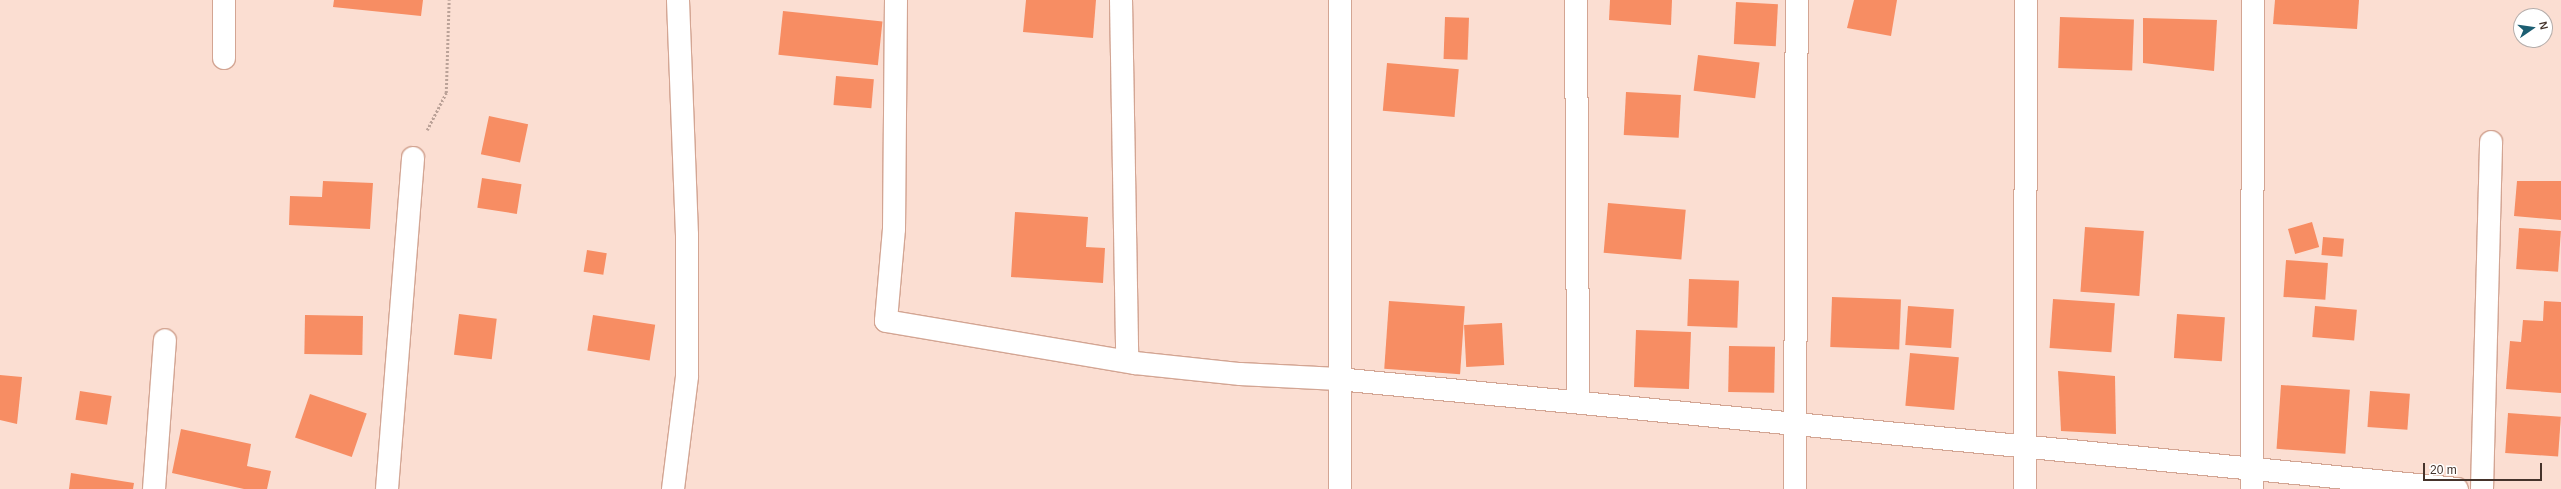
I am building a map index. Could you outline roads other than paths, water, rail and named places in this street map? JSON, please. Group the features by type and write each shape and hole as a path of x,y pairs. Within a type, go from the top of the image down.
{"street":[{"path":"224,0 224,58"},
{"path":"673,489 687,376 687,235 678,0"},
{"path":"896,0 894,229 886,321 1127,361 1240,374 1338,379 2025,446 2253,479 2457,489"},
{"path":"1121,0 1127,361"},
{"path":"1340,0 1338,379 1340,489"},
{"path":"1576,0 1578,402"},
{"path":"1795,489 1797,0"},
{"path":"2025,489 2029,81 2026,0"},
{"path":"2253,0 2253,479"},
{"path":"2482,489 2491,142"},
{"path":"387,489 413,158"},
{"path":"154,489 165,340"}]}
